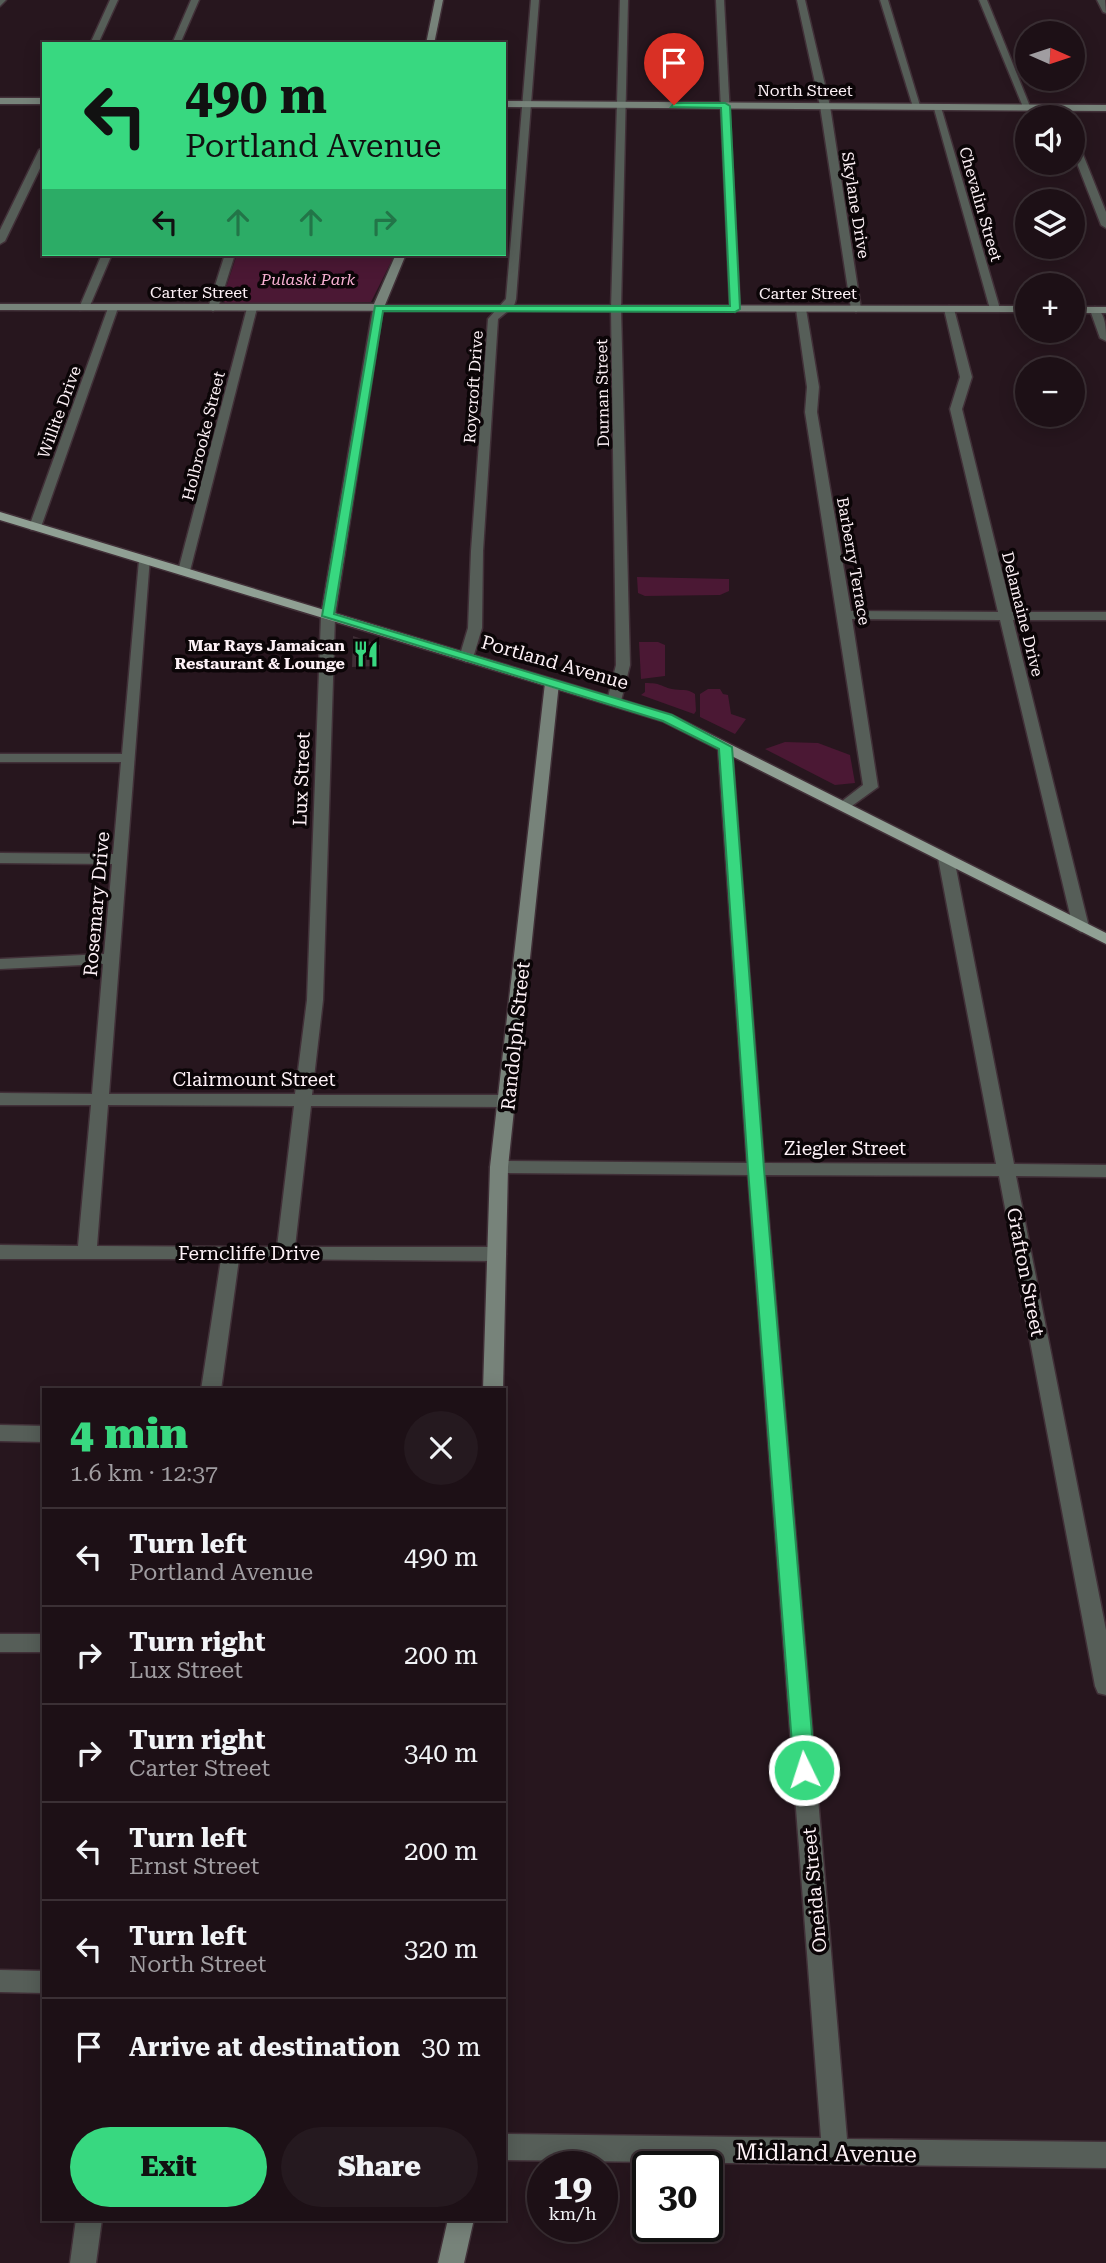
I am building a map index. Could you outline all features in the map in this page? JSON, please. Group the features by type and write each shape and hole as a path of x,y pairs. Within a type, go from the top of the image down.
{"main road":[{"name":"Portland Avenue","path":"0,516 667,718 1106,939"}],"street":[{"path":"95,42 114,0"},
{"path":"177,42 195,0"},
{"path":"430,42 439,0"},
{"name":"Roycroft Drive","path":"466,658 475,628 477,551 493,318 510,304 511,299 535,0"},
{"name":"Durnan Street","path":"614,701 623,665 616,309 624,0"},
{"path":"720,0 735,309"},
{"name":"Skylane Drive","path":"801,0 825,106 856,309"},
{"path":"884,0 918,107"},
{"path":"983,0 1027,105"},
{"path":"1101,0 1106,10"},
{"path":"0,101 42,101"},
{"name":"North Street","path":"506,104 1015,107"},
{"name":"Chevalin Street","path":"936,107 995,309"},
{"name":"North Street","path":"1085,110 1106,108"},
{"path":"0,241 42,154"},
{"path":"1085,172 1106,225"},
{"path":"84,307 106,256"},
{"path":"213,308 229,256"},
{"path":"378,308 400,256"},
{"name":"Carter Street","path":"0,307 1015,309"},
{"name":"Willite Drive","path":"35,527 113,308"},
{"name":"Holbrooke Street","path":"184,571 252,308"},
{"name":"Lux Street","path":"285,1253 315,1000 328,616 378,308"},
{"name":"Barberry Terrace","path":"801,309 813,387 811,412 871,787 844,805"},
{"name":"Delamaine Drive","path":"949,309 966,377 956,409 1081,927"},
{"path":"1101,310 1106,338"},
{"name":"Rosemary Drive","path":"86,1252 145,559"},
{"path":"845,615 1106,616"},
{"name":"Randolph Street","path":"493,1388 499,1167 552,683"},
{"name":"Oneida Street","path":"725,747 835,2154"},
{"path":"0,758 129,758"},
{"path":"0,858 121,859"},
{"name":"Grafton Street","path":"946,858 1106,1686"},
{"path":"0,964 112,959"},
{"name":"Clairmount Street","path":"0,1099 508,1101"},
{"name":"Ziegler Street","path":"499,1167 1106,1171"},
{"name":"Ferncliffe Drive","path":"0,1252 497,1254"},
{"path":"211,1388 231,1253"},
{"path":"0,1433 42,1434"},
{"path":"0,1643 42,1643"},
{"path":"0,1981 42,1982"},
{"name":"Midland Avenue","path":"506,2147 835,2154 1106,2155"},
{"path":"83,2263 89,2221"},
{"path":"451,2263 461,2221"}],"green space":[{"name":"Pulaski Park","path":"236,256 394,256 371,302 226,304 222,300"},
{"path":"637,577 729,579 729,591 720,595 645,596 638,593"},
{"path":"639,642 658,642 665,645 665,676 641,679"},
{"path":"645,683 692,692 695,694 696,711 694,714 641,695 645,692"},
{"path":"708,689 720,689 723,694 728,695 731,714 746,719 735,734 700,717 700,694"},
{"path":"785,742 818,743 850,755 855,783 835,785 765,749"}],"building":[{"name":"Mar Rays Jamaican Restaurant & Lounge","path":"353,636 380,645 379,666 352,667"}],"place":[{"name":"Mar Rays Jamaican Restaurant & Lounge","path":"366,654"}],"route":[{"path":"674,105 725,106 735,309 378,308 328,616 667,718 725,747 804,1770"}]}
